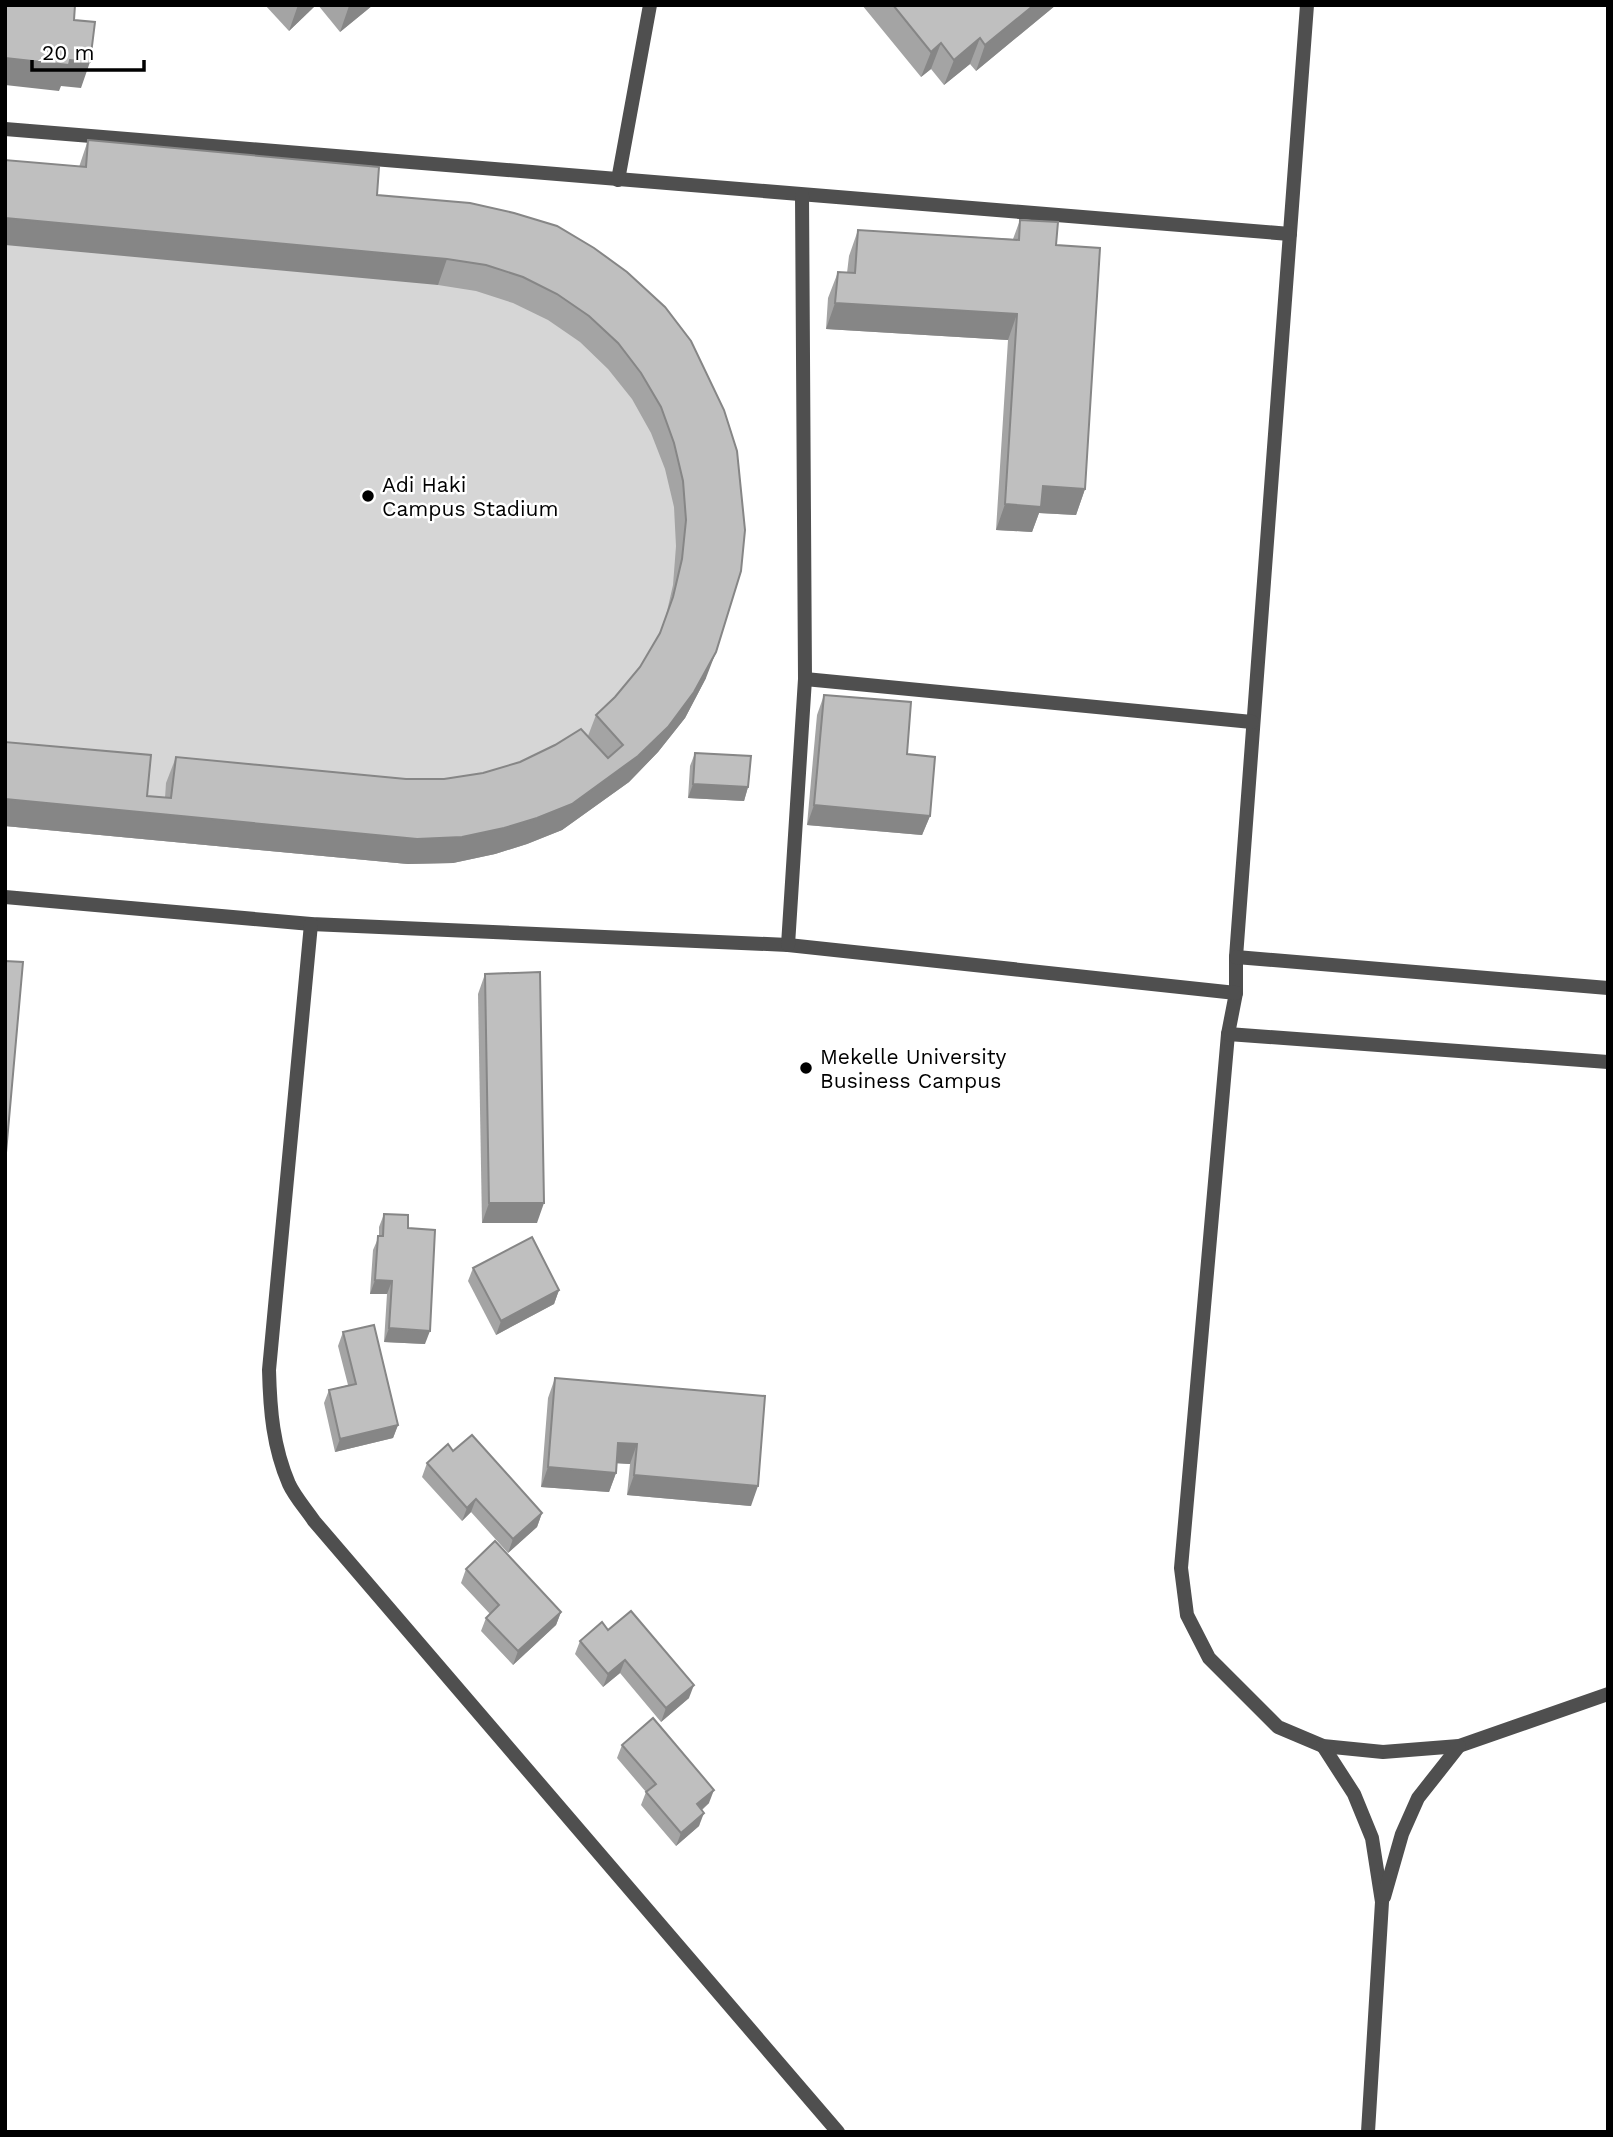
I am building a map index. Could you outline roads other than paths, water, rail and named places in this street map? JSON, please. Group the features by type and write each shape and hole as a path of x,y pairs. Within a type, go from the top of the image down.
{"lane":[{"path":"618,180 650,5"},
{"path":"1307,5 1252,722 1236,957 1236,993 1228,1034 1181,1568 1187,1615 1209,1658 1278,1727 1323,1746 1383,1752 1459,1745 1608,1694"},
{"path":"5,128 1290,234"},
{"path":"788,945 805,679 802,195"},
{"path":"805,679 1252,722"},
{"path":"5,897 311,925 788,945 1236,993"},
{"path":"311,925 269,1370 270,1414 277,1449 290,1487 314,1521 838,2132"},
{"path":"1236,957 1608,988"},
{"path":"1228,1034 1608,1062"},
{"path":"1382,1902 1402,1834 1418,1798 1459,1745"},
{"path":"1323,1746 1354,1794 1372,1838 1382,1902 1368,2132"}],"place":[{"name":"Adi Haki Campus Stadium","path":"368,496"},
{"name":"Mekelle University Business Campus","path":"806,1068"}]}
